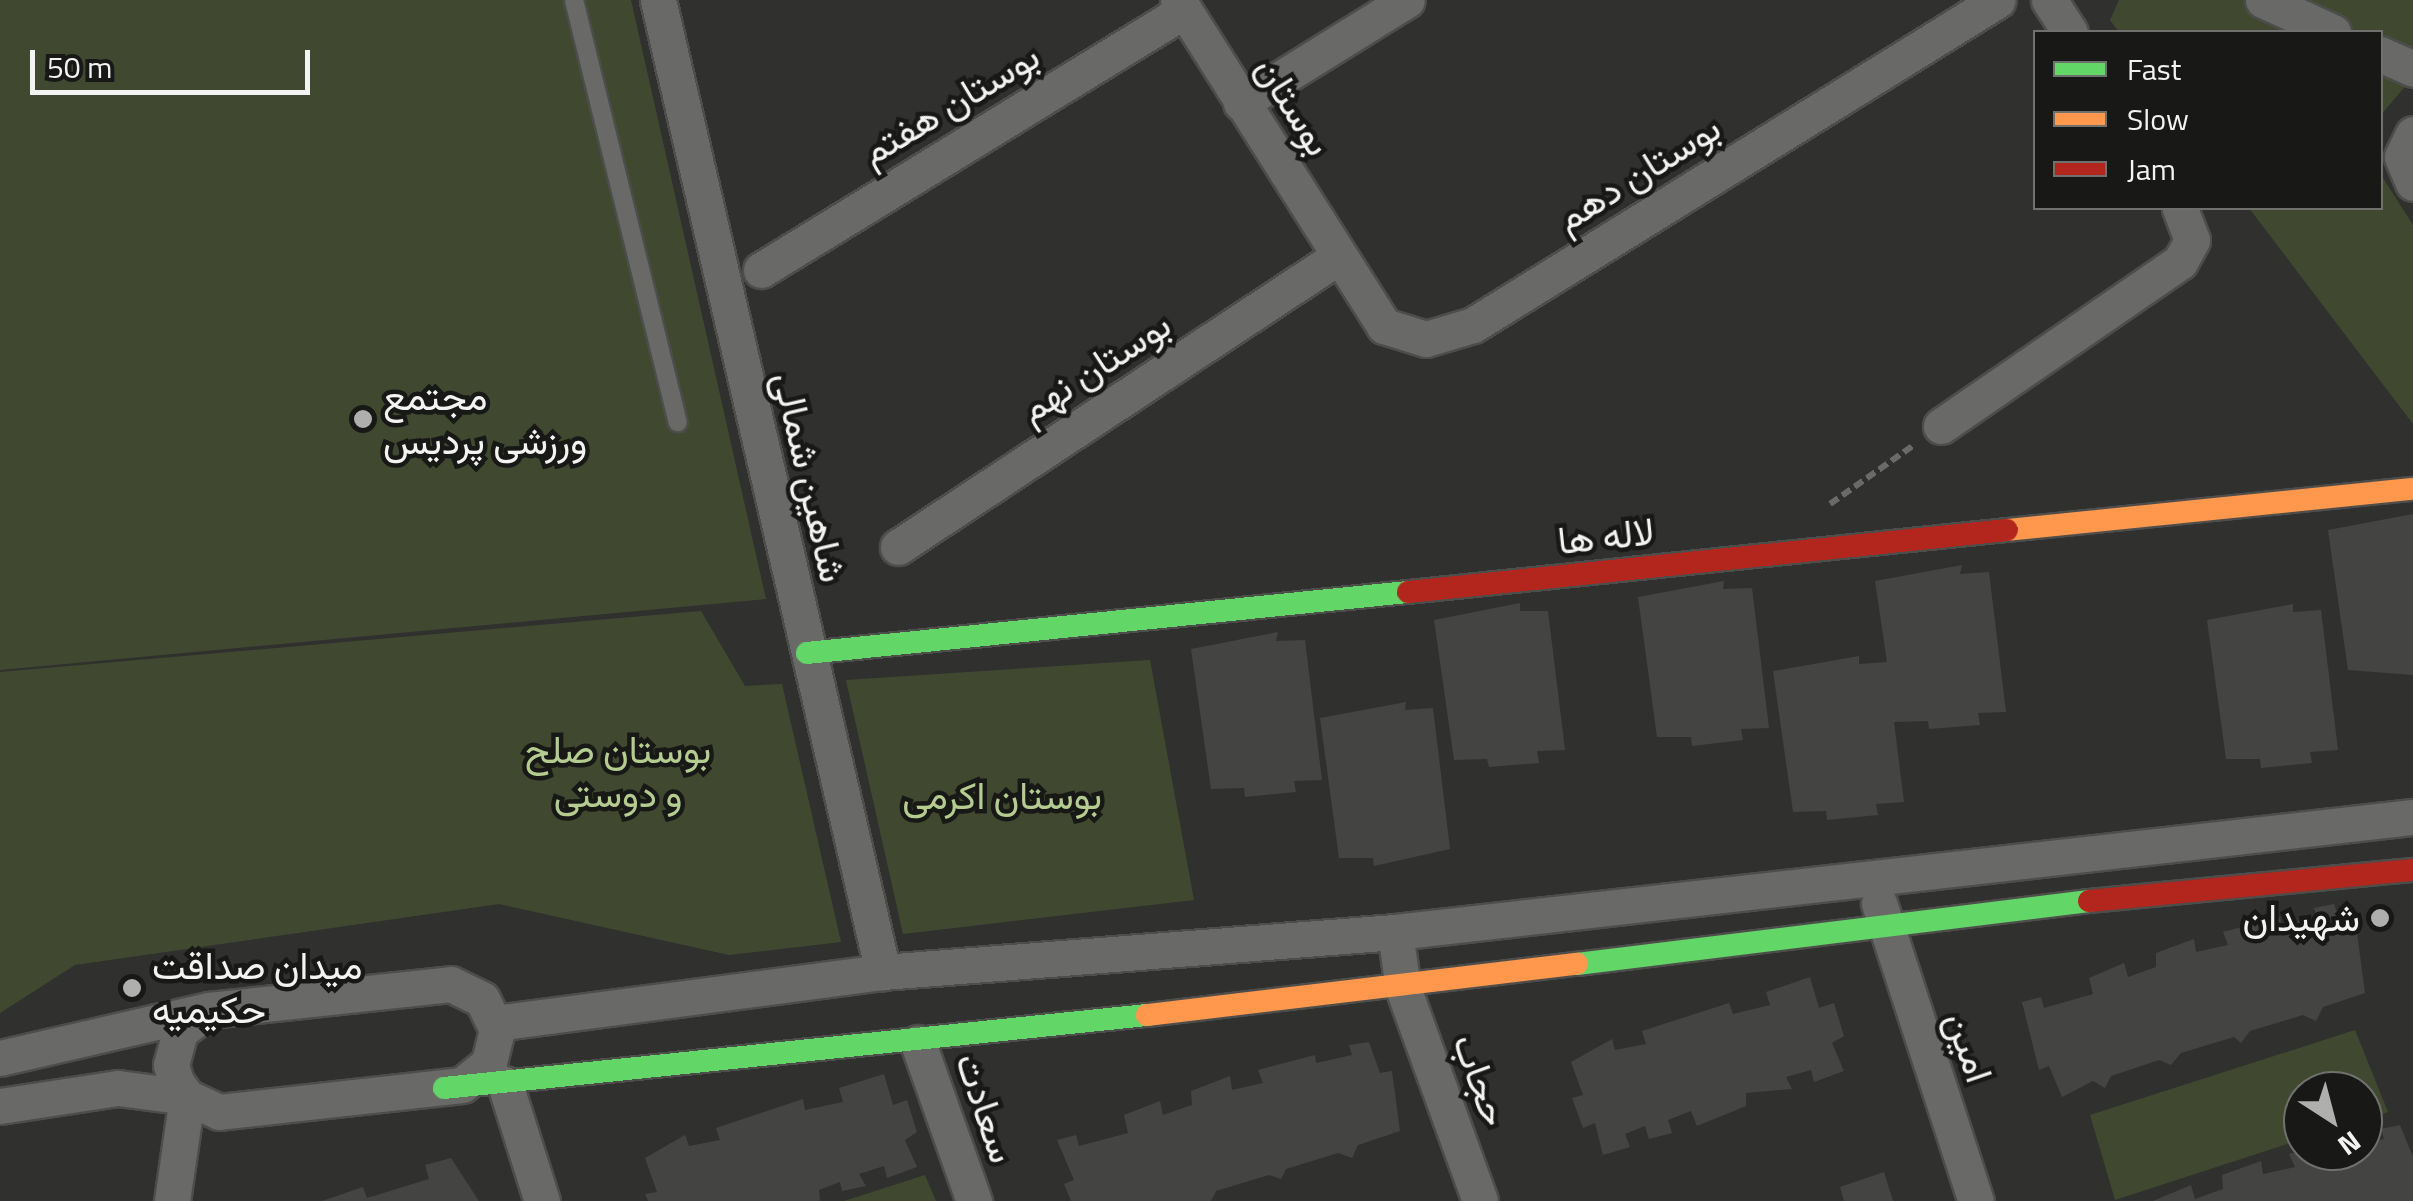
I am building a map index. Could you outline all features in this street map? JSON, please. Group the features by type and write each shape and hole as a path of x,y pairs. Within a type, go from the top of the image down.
{"street":[{"name":"شاهین شمالی","path":"658,0 883,972"},
{"path":"1241,103 1407,0"},
{"name":"بوستان دهم","path":"1338,257 1384,326 1404,337 1450,335 1998,0"},
{"path":"2050,0 2069,30"},
{"path":"2263,0 2330,30"},
{"name":"بوستان","path":"1181,5 1338,257"},
{"name":"بوستان هفتم","path":"761,270 1181,5"},
{"path":"2383,55 2413,69"},
{"path":"2413,134 2402,157 2413,183"},
{"path":"1941,426 2180,262 2192,240 2181,210"},
{"name":"بوستان نهم","path":"898,546 1338,257"},
{"name":"لاله ها","path":"807,653 2413,489"},
{"path":"495,1023 883,972 1395,932 1876,872 2413,816"},
{"path":"0,1106 118,1088 187,1098 219,1112 506,1084 918,1043 1403,988 1881,921 2413,870"},
{"name":"امین","path":"1876,872 1881,921 1976,1201"},
{"name":"حجاب","path":"1395,932 1403,988 1480,1201"},
{"path":"0,1058 208,1010 451,984 482,998 495,1023 489,1063 444,1088"},
{"path":"172,1201 187,1098 176,1082 172,1048 180,1031 208,1010"},
{"name":"سعادت","path":"918,1043 974,1201"},
{"path":"506,1084 542,1201"}],"lane":[{"path":"574,0 678,422"}],"path":[{"path":"1817,513 1941,426"}],"green space":[{"name":"مجتمع ورزشی پردیس","path":"0,0 631,0 766,599 0,670"},
{"path":"2119,0 2413,0 2413,77 2383,113 2383,30 2118,30 2110,20"},
{"path":"2383,178 2413,225 2413,424 2251,210 2383,210"},
{"name":"بوستان صلح و دوستی","path":"701,611 745,686 782,684 841,942 729,955 499,904 75,965 0,1013 0,672"},
{"name":"بوستان اکرمی","path":"1150,660 1194,900 903,934 846,680"},
{"path":"2355,1030 2372,1071 2283,1071 2283,1145 2115,1200 2090,1115"},
{"path":"925,1175 936,1201 844,1201"}],"building":[{"path":"2413,514 2413,675 2348,670 2328,530"},
{"path":"1962,565 1960,574 1989,572 2006,712 1978,713 1980,725 1929,729 1928,721 1894,722 1904,802 1876,804 1878,815 1827,820 1826,811 1793,812 1773,671 1859,656 1859,664 1887,662 1875,581"},
{"path":"1724,581 1723,589 1752,588 1769,728 1741,729 1743,740 1692,746 1691,737 1657,737 1638,597"},
{"path":"1520,603 1520,611 1548,611 1565,750 1537,751 1539,763 1489,767 1487,759 1454,760 1434,620"},
{"path":"2293,604 2293,612 2321,610 2338,750 2310,752 2312,763 2261,768 2260,759 2226,759 2207,620"},
{"path":"1278,632 1276,641 1305,640 1322,780 1294,781 1296,792 1245,797 1244,788 1211,789 1191,649"},
{"path":"1406,702 1405,710 1433,708 1450,849 1374,866 1373,858 1339,858 1320,718"},
{"path":"2334,904 2345,935 2357,933 2365,993 2323,1007 2316,1021 2303,1015 2250,1031 2241,1043 2234,1037 2181,1053 2171,1065 2159,1060 2111,1076 2105,1088 2093,1081 2062,1097 2049,1066 2039,1070 2022,1002 2041,997 2044,1008 2093,994 2089,978 2124,963 2128,977 2156,967 2156,953 2194,939 2196,952 2228,945 2223,932 2280,917 2281,925 2317,917 2314,908"},
{"path":"1810,977 1819,1008 1834,1003 1844,1036 1832,1043 1844,1071 1814,1082 1811,1070 1786,1077 1792,1089 1746,1093 1746,1106 1697,1126 1691,1111 1668,1120 1672,1133 1649,1139 1645,1126 1625,1134 1630,1147 1603,1155 1595,1123 1583,1128 1572,1098 1583,1095 1571,1062 1612,1039 1615,1050 1646,1044 1642,1031 1729,1003 1733,1014 1770,1005 1766,992"},
{"path":"1369,1042 1380,1073 1392,1071 1400,1131 1358,1145 1352,1158 1338,1153 1286,1169 1281,1179 1269,1175 1216,1191 1211,1201 1071,1201 1064,1184 1074,1180 1057,1140 1076,1135 1079,1146 1128,1133 1124,1115 1160,1101 1163,1115 1192,1105 1191,1091 1230,1076 1232,1090 1263,1083 1258,1070 1315,1055 1316,1063 1352,1055 1349,1045"},
{"path":"884,1074 893,1105 907,1100 917,1132 905,1140 917,1167 887,1178 884,1166 859,1174 866,1186 842,1191 840,1182 819,1190 820,1201 648,1201 645,1194 657,1192 645,1158 685,1135 689,1146 720,1140 716,1128 803,1099 805,1110 843,1102 839,1088"},
{"path":"2400,1125 2413,1157 2413,1201 2153,1201 2191,1185 2195,1199 2223,1189 2222,1175 2261,1161 2263,1174 2283,1170 2383,1171 2383,1129"},
{"path":"451,1158 479,1201 322,1201 363,1187 367,1198 429,1179 425,1165"},
{"path":"1884,1172 1893,1201 1844,1201 1840,1187"}],"traffic: fast":[{"path":"807,653 1408,592"},
{"path":"1577,964 2089,901"},
{"path":"444,1088 1147,1015"}],"traffic: slow":[{"path":"2007,530 2413,489"},
{"path":"1147,1015 1577,964"}],"traffic: jam":[{"path":"1408,592 2007,530"},
{"path":"2089,901 2413,870"}],"place":[{"name":"مجتمع ورزشی پردیس","path":"363,419"},
{"name":"شهیدان","path":"2380,918"},
{"name":"میدان صداقت حکیمیه","path":"132,988"}]}
